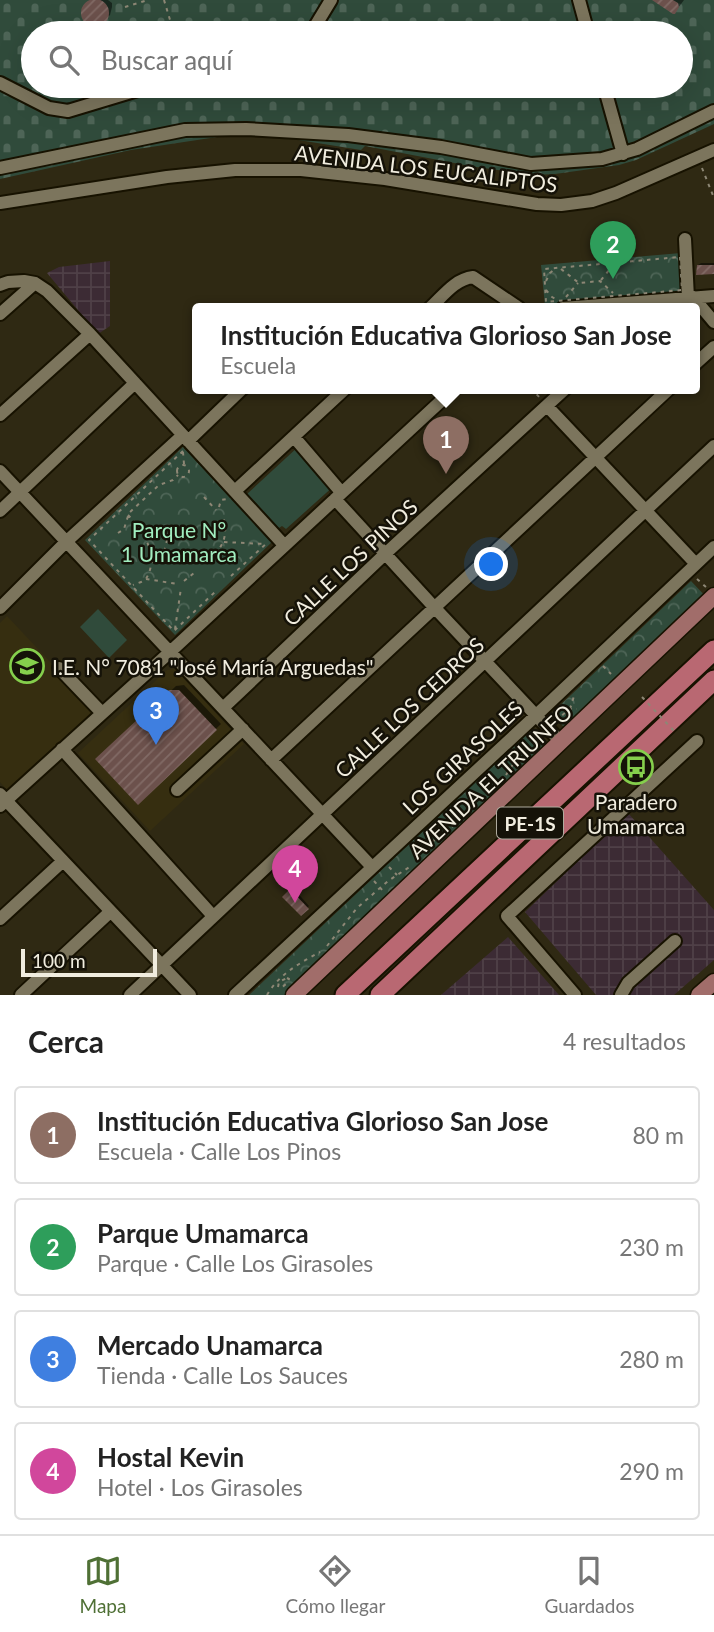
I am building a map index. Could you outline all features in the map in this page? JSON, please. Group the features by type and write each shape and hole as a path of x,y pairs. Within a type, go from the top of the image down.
{"highway":[{"name":"PE-1S","path":"345,995 714,649"},
{"name":"PE-1S","path":"380,995 714,680"},
{"path":"338,995 368,973"}],"main road":[{"name":"AVENIDA EL TRIUNFO","path":"294,995 393,901 403,881 561,742 710,592"},
{"path":"699,995 714,982"}],"street":[{"path":"318,21 331,0"},
{"path":"579,0 585,21"},
{"path":"0,83 21,94"},
{"path":"29,98 49,108 68,111 111,98"},
{"path":"607,98 623,154"},
{"path":"0,168 185,130 246,129 348,135 441,147 531,164 602,159 638,149 714,111"},
{"name":"AVENIDA LOS EUCALIPTOS","path":"0,203 167,177 235,170 301,170 385,179 537,204 561,205 592,201 617,193 714,150"},
{"path":"685,239 691,298 696,303"},
{"path":"435,303 458,281 473,277 512,303"},
{"path":"0,285 24,281 35,283 47,291 186,438 232,495 284,545"},
{"path":"0,314 35,283"},
{"path":"561,303 659,303 714,296"},
{"path":"700,307 714,322"},
{"path":"0,415 90,334"},
{"path":"700,360 714,347"},
{"path":"0,511 135,383"},
{"path":"0,608 67,541 236,394"},
{"path":"232,495 340,394"},
{"path":"190,995 2,800 170,652 448,394"},
{"name":"CALLE LOS PINOS","path":"223,708 385,554 560,394"},
{"path":"271,760 664,394"},
{"path":"547,406 646,512 695,570"},
{"path":"294,437 385,554 561,742"},
{"name":"CALLE LOS CEDROS","path":"130,995 714,446"},
{"path":"0,471 373,866"},
{"name":"LOS GIRASOLES","path":"235,995 695,570 714,547"},
{"path":"59,668 102,713"},
{"path":"177,790 243,729"},
{"path":"569,993 507,916 697,741"},
{"path":"62,749 213,916"},
{"path":"0,919 62,861"},
{"path":"21,995 110,912"},
{"path":"621,995 628,983 675,941"}],"path":[{"path":"125,7 148,0"},
{"path":"164,0 170,21"},
{"path":"698,158 714,198"},
{"path":"680,257 682,290 561,303 547,302 544,269 615,263 680,257"},
{"path":"667,258 681,269"},
{"path":"600,281 615,263"},
{"path":"557,268 579,282 600,281 616,296"},
{"path":"545,283 550,273 557,268"},
{"path":"561,303 579,282"},
{"path":"545,289 561,303"},
{"path":"174,631 89,540 183,451 188,474 183,477 178,475"},
{"path":"178,475 178,467 184,465"},
{"path":"118,533 124,529 128,515 159,485 178,475"},
{"path":"219,507 221,500 232,495"},
{"path":"204,497 216,510"},
{"path":"128,515 144,533 151,562 147,577 132,586"},
{"path":"215,554 224,542 226,532 223,516"},
{"path":"151,562 160,559 164,553 169,532"},
{"path":"231,576 268,541"},
{"path":"224,542 265,544"},
{"path":"695,570 710,592"},
{"path":"184,581 194,573"},
{"path":"145,579 178,584"},
{"path":"174,631 181,588"},
{"path":"174,631 216,591"},
{"path":"603,666 608,671"},
{"path":"503,781 512,763 569,709 574,696"},
{"path":"642,697 675,732"},
{"path":"569,709 577,709"},
{"path":"426,853 436,836 462,820"},
{"path":"267,995 272,986 294,967 323,950 357,908 380,888 403,881 415,863"},
{"path":"373,866 403,881"},
{"path":"373,866 380,888 393,901"}],"shaded area":[{"path":"110,261 110,326 98,334 47,273 59,267"},
{"name":"I.E. N° 7081 \"José María Arguedas\"","path":"7,616 95,710 9,792 0,782 0,623"},
{"path":"175,669 244,744 150,831 78,753 167,670"},
{"path":"628,813 714,910 714,960 674,995 596,995 525,912"},
{"path":"508,937 559,995 441,995"}],"green space":[{"path":"0,0 714,0 714,124 636,160 619,165 534,175 365,146 361,150 286,138 243,135 131,150 0,179"},
{"path":"681,253 685,293 577,303 545,303 541,265"},
{"path":"299,446 335,485 286,529 282,526 279,528 247,494"},
{"name":"Parque N° 1 Umamarca","path":"183,447 272,542 175,635 85,540"},
{"path":"691,581 708,599 567,731 552,713"},
{"path":"98,609 127,640 109,658 80,627"},
{"path":"532,728 551,748 287,995 249,995"}],"building":[{"path":"90,0 100,0 108,8 106,21 84,21 82,18 82,8"},
{"path":"652,0 673,0 679,7 673,14"},
{"path":"697,265 714,265 714,274 696,275"},
{"path":"169,690 179,690 217,730 138,805 95,759"},
{"path":"290,889 309,909 301,916 282,897"}],"place":[{"name":"Parque Umamarca","path":"613,279"},
{"name":"Institución Educativa Glorioso San Jose","path":"446,474"},
{"name":"I.E. N° 7081 \"José María Arguedas\"","path":"27,666"},
{"name":"Mercado Unamarca","path":"156,745"},
{"name":"Paradero Umamarca","path":"636,767"},
{"name":"Hostal Kevin","path":"295,903"}]}
